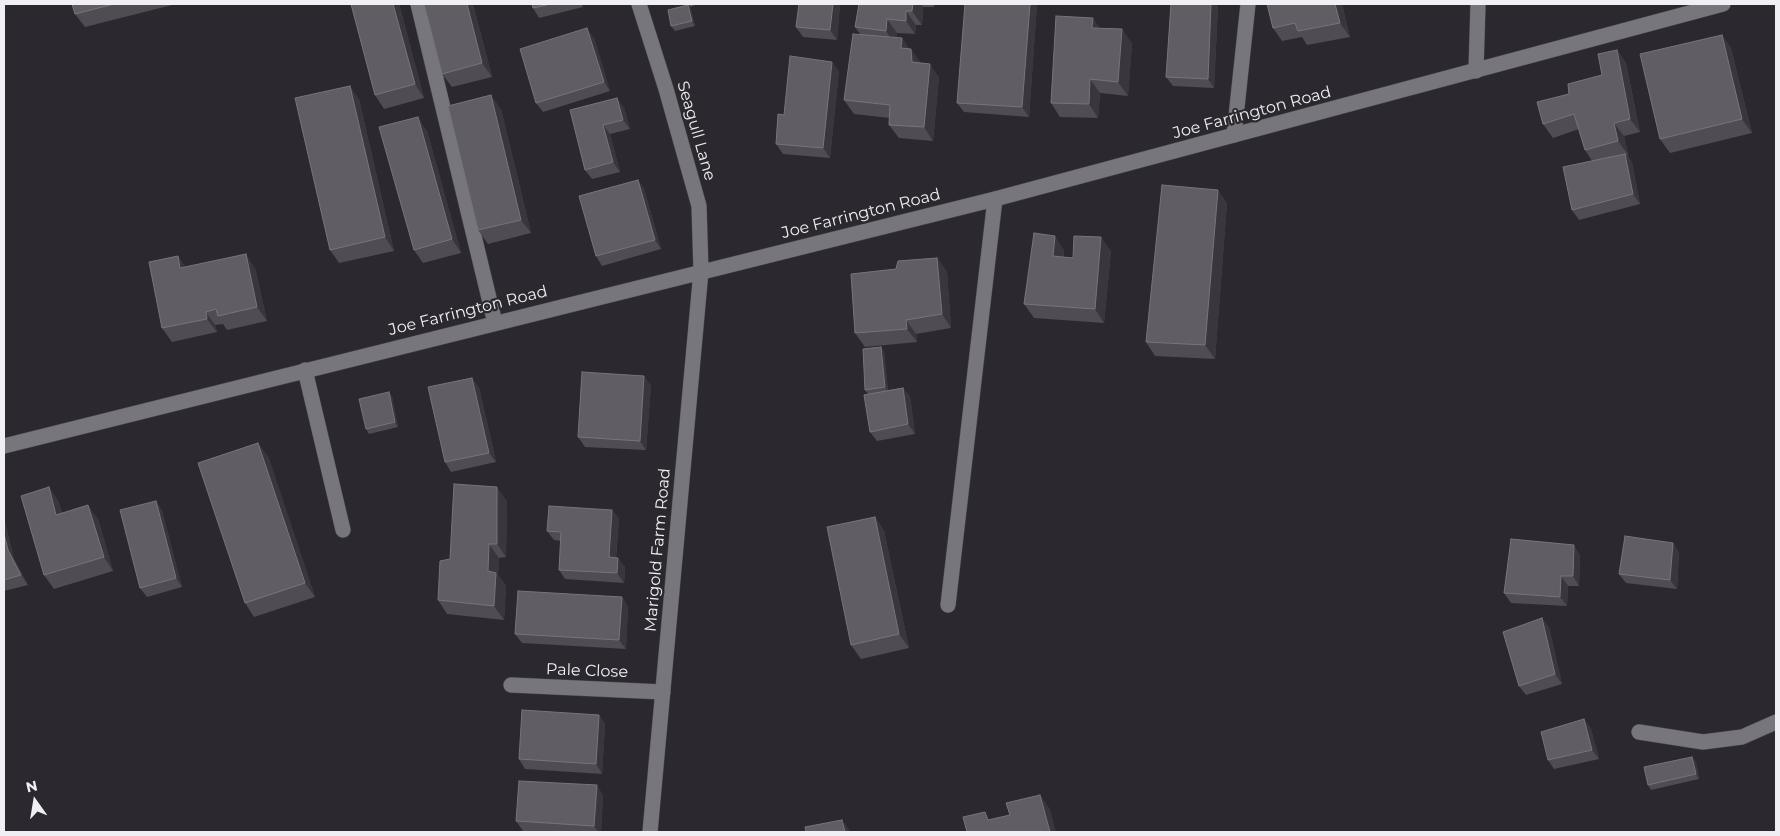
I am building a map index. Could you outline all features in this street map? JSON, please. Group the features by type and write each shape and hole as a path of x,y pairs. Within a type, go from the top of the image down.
{"main road":[{"path":"418,4 495,322"},
{"name":"Seagull Lane","path":"639,4 700,206 701,271"},
{"path":"1234,135 1248,4"},
{"path":"1476,71 1478,4"},
{"name":"Joe Farrington Road","path":"4,446 495,322 995,199 1723,4"},
{"path":"948,605 995,199"},
{"name":"Marigold Farm Road","path":"650,832 701,271"},
{"path":"305,370 343,530"},
{"name":"Pale Close","path":"510,685 663,692"},
{"path":"1639,732 1703,742 1742,737 1776,722"}],"building":[{"path":"72,4 114,4 75,14"},
{"path":"351,4 393,4 415,84 375,95"},
{"path":"424,4 467,4 482,63 442,74"},
{"path":"532,4 551,4 533,8"},
{"path":"799,4 833,4 830,30 796,27"},
{"path":"859,4 913,4 912,11 906,11 906,21 887,19 886,31 855,27"},
{"path":"965,4 1030,4 1022,107 957,103"},
{"path":"1171,4 1211,4 1208,79 1166,77"},
{"path":"1267,4 1335,4 1340,23 1298,31 1295,23 1273,28"},
{"path":"688,5 692,21 671,26 668,10"},
{"path":"1056,16 1093,18 1092,28 1122,29 1118,82 1090,79 1089,104 1051,103"},
{"path":"587,28 604,82 536,103 520,49"},
{"path":"853,34 902,38 901,48 911,49 912,62 930,64 924,127 889,125 890,105 844,100"},
{"path":"1722,35 1742,119 1660,139 1640,54"},
{"path":"1617,50 1630,119 1614,123 1618,141 1585,150 1574,114 1543,124 1537,102 1569,94 1568,84 1602,75 1598,54"},
{"path":"790,56 832,62 823,148 776,144 778,114 784,115"},
{"path":"350,86 385,237 330,250 295,98"},
{"path":"491,95 521,220 478,230 448,106"},
{"path":"617,98 623,120 603,125 613,162 585,170 570,110"},
{"path":"418,117 452,239 414,250 379,127"},
{"path":"1625,154 1633,194 1572,210 1563,167"},
{"path":"638,180 655,240 596,256 579,196"},
{"path":"1162,185 1218,190 1205,345 1146,342"},
{"path":"1034,233 1055,236 1053,256 1073,258 1074,236 1101,237 1095,309 1024,304"},
{"path":"246,254 257,307 218,316 216,309 206,312 207,319 162,328 149,262 178,256 180,268"},
{"path":"937,258 942,314 906,320 907,329 855,333 851,274 896,269 898,261"},
{"path":"881,347 885,387 865,390 863,349"},
{"path":"582,372 644,376 640,441 578,437"},
{"path":"472,378 489,453 445,462 428,387"},
{"path":"903,388 908,424 870,432 864,395"},
{"path":"389,392 395,422 366,429 359,399"},
{"path":"258,443 305,583 245,603 198,463"},
{"path":"454,484 497,487 497,544 489,544 488,571 496,573 494,606 438,600 440,561 450,559"},
{"path":"49,487 56,515 88,505 104,557 44,575 21,496"},
{"path":"156,501 176,578 140,588 120,510"},
{"path":"549,506 612,510 609,557 618,558 617,573 559,570 561,532 547,531"},
{"path":"875,517 899,634 851,645 827,527"},
{"path":"4,534 8,550 21,575 4,580"},
{"path":"1625,536 1673,543 1670,580 1619,574"},
{"path":"1511,539 1574,545 1573,576 1561,576 1560,597 1504,593"},
{"path":"518,591 622,597 619,640 515,634"},
{"path":"1542,618 1555,674 1519,686 1503,632"},
{"path":"522,710 599,715 596,764 519,759"},
{"path":"1584,719 1592,750 1548,760 1541,732"},
{"path":"1692,757 1696,774 1648,785 1644,767"},
{"path":"519,781 597,785 594,826 516,821"},
{"path":"1040,795 1050,832 967,832 963,817 985,812 988,820 1010,815 1006,803"},
{"path":"842,820 845,832 806,832 805,827"}]}
